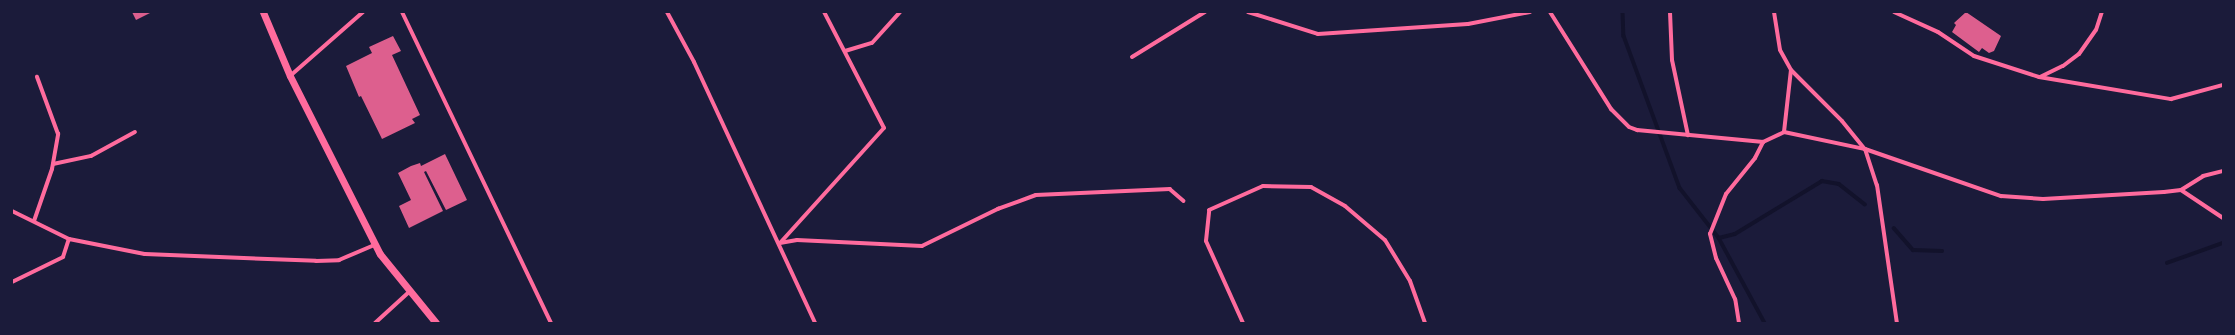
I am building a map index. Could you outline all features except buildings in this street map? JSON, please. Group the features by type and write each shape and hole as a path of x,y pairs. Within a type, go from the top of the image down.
{"street":[{"path":"263,12 290,76 375,245 409,292 436,323"},
{"path":"290,76 363,12"},
{"path":"402,12 551,323"},
{"path":"667,12 694,62 780,243 816,323"},
{"path":"780,243 884,128 824,12"},
{"path":"845,51 872,43 900,12"},
{"path":"1132,57 1205,12"},
{"path":"1248,12 1318,34 1468,24 1530,12"},
{"path":"1550,12 1611,109 1628,127 1637,130 1763,142 1784,132 1865,149 2001,196 2043,199 2181,190 2203,176 2223,171"},
{"path":"1670,12 1672,60 1688,136"},
{"path":"1774,12 1780,50 1791,70 1842,121 1865,149 1877,185 1897,323"},
{"path":"1894,12 1938,32 1974,56 2039,77 2171,99 2223,85"},
{"path":"2039,77 2063,66 2079,54 2096,30 2102,12"},
{"path":"1784,132 1791,70"},
{"path":"34,221 53,164 58,134 37,77"},
{"path":"53,164 91,156 135,132"},
{"path":"1739,323 1734,299 1716,258 1710,234 1717,212 1726,194 1755,158 1763,142"},
{"path":"1243,323 1206,241 1209,210 1263,186 1311,187 1345,206 1385,240 1410,281 1424,323"},
{"path":"780,243 797,240 922,246 998,209 1036,195 1170,189 1184,202"},
{"path":"2181,190 2223,218"},
{"path":"12,211 69,238 145,254 288,262 339,260 375,245"},
{"path":"12,282 63,257 69,238"},
{"path":"375,323 409,292"}],"waterway":[{"path":"1623,12 1624,36 1680,188 1719,238 1765,323"},
{"path":"1719,238 1735,234 1822,181 1839,184 1865,204"},
{"path":"1894,228 1913,250 1942,251"},
{"path":"2167,263 2223,243"}]}
